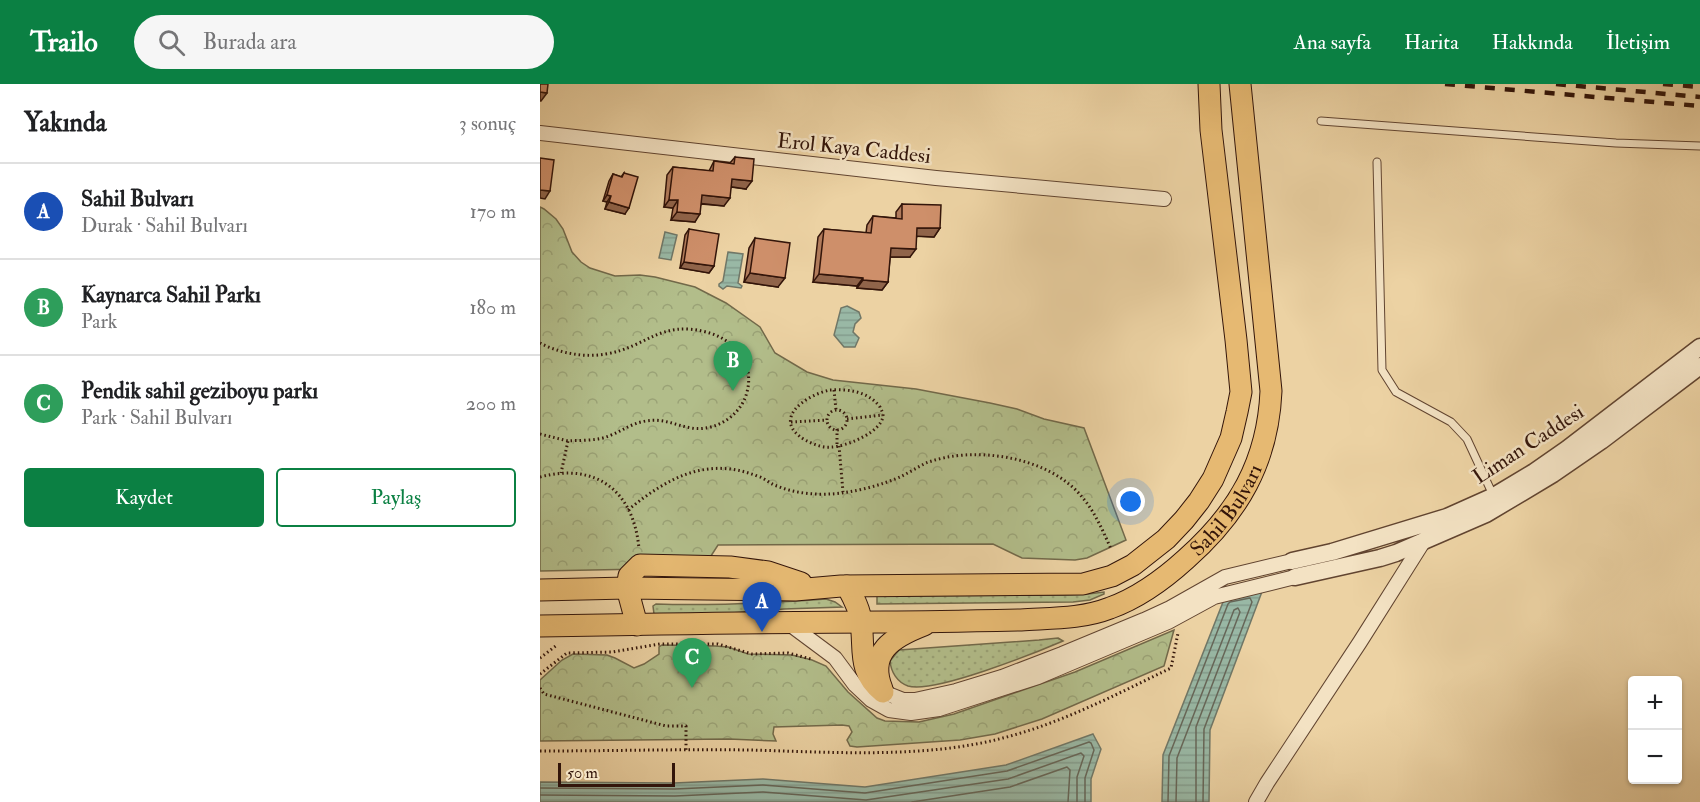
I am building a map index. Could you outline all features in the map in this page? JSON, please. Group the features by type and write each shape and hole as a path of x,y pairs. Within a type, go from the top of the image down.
{"highway":[{"name":"Sahil Bulvarı","path":"540,590 627,588 795,590 847,586 1083,584 1112,576 1149,554 1184,520 1213,479 1231,438 1241,392 1211,130 1209,84"},
{"name":"Sahil Bulvarı","path":"540,627 786,622 934,622 1078,616 1112,608 1142,592 1178,567 1217,529 1233,510 1246,489 1261,453 1270,411 1271,391 1240,84"},
{"path":"637,625 627,588 629,576 640,565 730,567 768,572 819,588"},
{"path":"847,586 855,601 861,622 865,667 872,682 883,692"},
{"path":"883,692 877,667 884,648 902,634 934,622"}],"street":[{"name":"Erol Kaya Caddesi","path":"540,133 936,178 1164,199"},
{"name":"Liman Caddesi","path":"1294,569 1380,558 1411,547 1496,502 1700,347"},
{"name":"Liman Caddesi","path":"1294,569 1332,552 1496,502 1532,488 1575,460 1700,366"},
{"path":"1257,802 1267,783 1425,539"},
{"path":"883,692 903,700 915,700 956,691 1002,677 1144,620 1170,608 1216,580 1234,575 1294,569"},
{"path":"786,622 835,658 863,694 871,700 889,710 911,713 939,709 1038,677 1159,626 1214,597 1294,569"}],"lane":[{"path":"1321,121 1616,143 1700,146"},
{"path":"1377,162 1382,370 1396,392 1451,422 1467,439 1496,502"}],"path":[{"path":"540,343 568,353 605,354 664,332 688,328 714,334 729,343 741,355 749,375 749,385 744,401 735,413 729,419 708,428 693,429 665,421 652,420 635,423 607,437 568,441 540,434"},
{"path":"834,390 836,410"},
{"path":"834,390 854,391 867,396 878,404 883,415 880,422 867,434 851,443 838,446 824,447 812,443 794,430 791,422 794,410 803,401 818,393 834,390"},
{"path":"836,410 843,412 847,419 844,426 837,429 830,426 828,420 829,414 836,410"},
{"path":"847,419 883,415"},
{"path":"791,422 828,420"},
{"path":"837,429 843,492"},
{"path":"561,472 568,441"},
{"path":"628,510 671,480 687,473 716,468 741,471 759,476 780,487 818,494 872,487 891,481 926,463 948,457 996,455 1043,468 1068,483 1088,505 1111,549"},
{"path":"540,477 561,472 584,474 610,487 628,510 637,536 640,565"},
{"path":"541,691 544,694 666,726 686,726 686,750"}],"green space":[{"path":"540,207 556,219 563,229 572,252 590,268 615,276 655,277 695,287 726,303 760,327 775,353 807,372 833,380 916,389 990,403 1084,428 1126,540 1087,558 1075,560 1022,558 993,544 718,545 709,559 644,569 540,571"},
{"path":"1104,592 1090,600 1073,602 877,604 877,596 1065,595"},
{"path":"826,599 842,607 731,613 654,614 653,606 656,604 741,604"},
{"path":"1174,630 1164,666 1042,719 995,734 960,740 857,747 850,746 847,740 852,732 849,726 842,725 774,727 773,734 776,741 729,739 540,741 540,680 562,660 573,654 607,655 634,668 659,654 659,647 662,645 728,647 748,654 792,655 826,666 848,692 877,718 885,721 919,722 954,714 1075,672"},
{"path":"1058,638 1063,641 1008,663 961,678 921,687 908,686 901,682 893,673 890,661 899,650"}],"water":[{"path":"665,232 677,235 671,260 659,258"},
{"path":"728,252 743,254 738,283 742,286 741,288 727,286 723,289 719,286 723,281"},
{"path":"847,306 859,312 861,318 855,324 853,332 859,338 855,347 844,347 834,335 841,308"},
{"path":"1263,589 1210,730 1209,802 1162,802 1163,755 1225,597"},
{"path":"1093,734 1101,749 1091,779 1091,802 540,802 540,782 674,783 763,779 865,787 1006,765"}],"building":[{"path":"540,84 548,84 547,93 540,92"},
{"path":"735,157 754,159 752,181 732,179 730,198 702,195 700,214 677,212 678,200 669,200 673,167 713,171 714,161 734,164"},
{"path":"540,158 554,160 550,191 540,190"},
{"path":"624,173 638,177 629,208 609,202 611,196 607,195 613,174 622,177"},
{"path":"902,204 941,205 940,228 917,228 916,249 891,248 888,282 819,274 824,229 871,233 873,216 902,219"},
{"path":"689,229 719,234 714,266 684,262"},
{"path":"755,238 790,243 785,278 750,273"}],"railway":[{"path":"1445,84 1700,106"},
{"path":"1556,84 1700,97"},
{"path":"1663,84 1700,87"}],"place":[{"name":"Kaynarca Sahil Parkı","path":"733,391"},
{"name":"Sahil Bulvarı","path":"762,632"},
{"name":"Pendik sahil geziboyu parkı","path":"692,688"}]}
